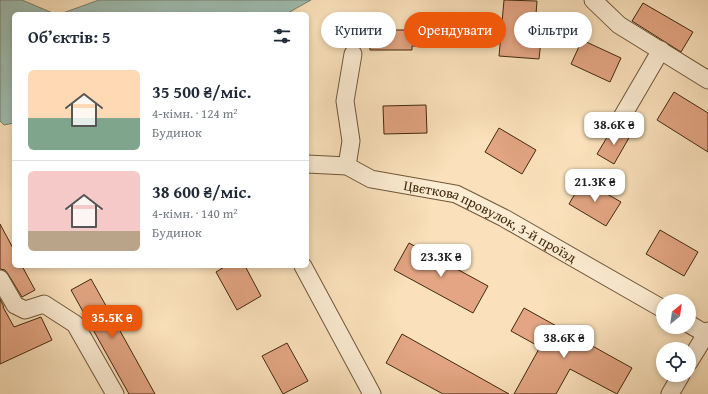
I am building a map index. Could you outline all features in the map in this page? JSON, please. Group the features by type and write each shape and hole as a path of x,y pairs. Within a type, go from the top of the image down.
{"street":[{"path":"593,0 619,25 708,80"},
{"path":"619,122 661,50"},
{"path":"347,166 351,141 345,101 353,54"},
{"name":"Цвєткова провулок, 3-й проїзд","path":"309,164 347,166 372,179 456,194 504,218 656,305"},
{"path":"304,268 372,394"},
{"path":"0,279 15,305 25,310 44,304 75,324 115,394"},
{"path":"696,327 707,332 696,350"},
{"path":"670,394 677,382"}],"shaded area":[{"path":"0,0 22,0 50,12 12,12 12,123 4,125 0,121"},
{"path":"99,0 311,0 290,12 66,12"}],"building":[{"path":"504,0 537,1 536,12 514,12 514,48 540,48 539,59 499,56 500,48 506,48 506,12 503,12"},
{"path":"643,3 693,32 681,52 632,21"},
{"path":"396,30 404,30 404,48 412,48 412,50 370,50 370,48 396,48"},
{"path":"592,45 621,58 610,82 571,64 578,48 592,48"},
{"path":"674,92 708,113 708,152 657,120"},
{"path":"426,105 427,133 384,134 383,106"},
{"path":"499,128 536,150 522,174 485,152"},
{"path":"612,129 619,132 622,131 630,136 614,164 597,154"},
{"path":"583,180 621,202 606,226 569,204"},
{"path":"0,224 12,246 12,268 23,268 35,290 22,297 5,270 0,269"},
{"path":"660,230 698,252 684,276 646,254"},
{"path":"409,243 488,286 473,313 394,270"},
{"path":"223,268 246,268 261,296 237,310 216,272"},
{"path":"91,279 155,394 129,394 101,344 71,290"},
{"path":"0,299 14,327 41,317 52,340 0,364"},
{"path":"524,308 632,368 617,394 570,369 556,394 514,394 540,347 511,331"},
{"path":"402,334 509,394 443,394 386,363"},
{"path":"287,343 308,381 283,394 262,356"}]}
